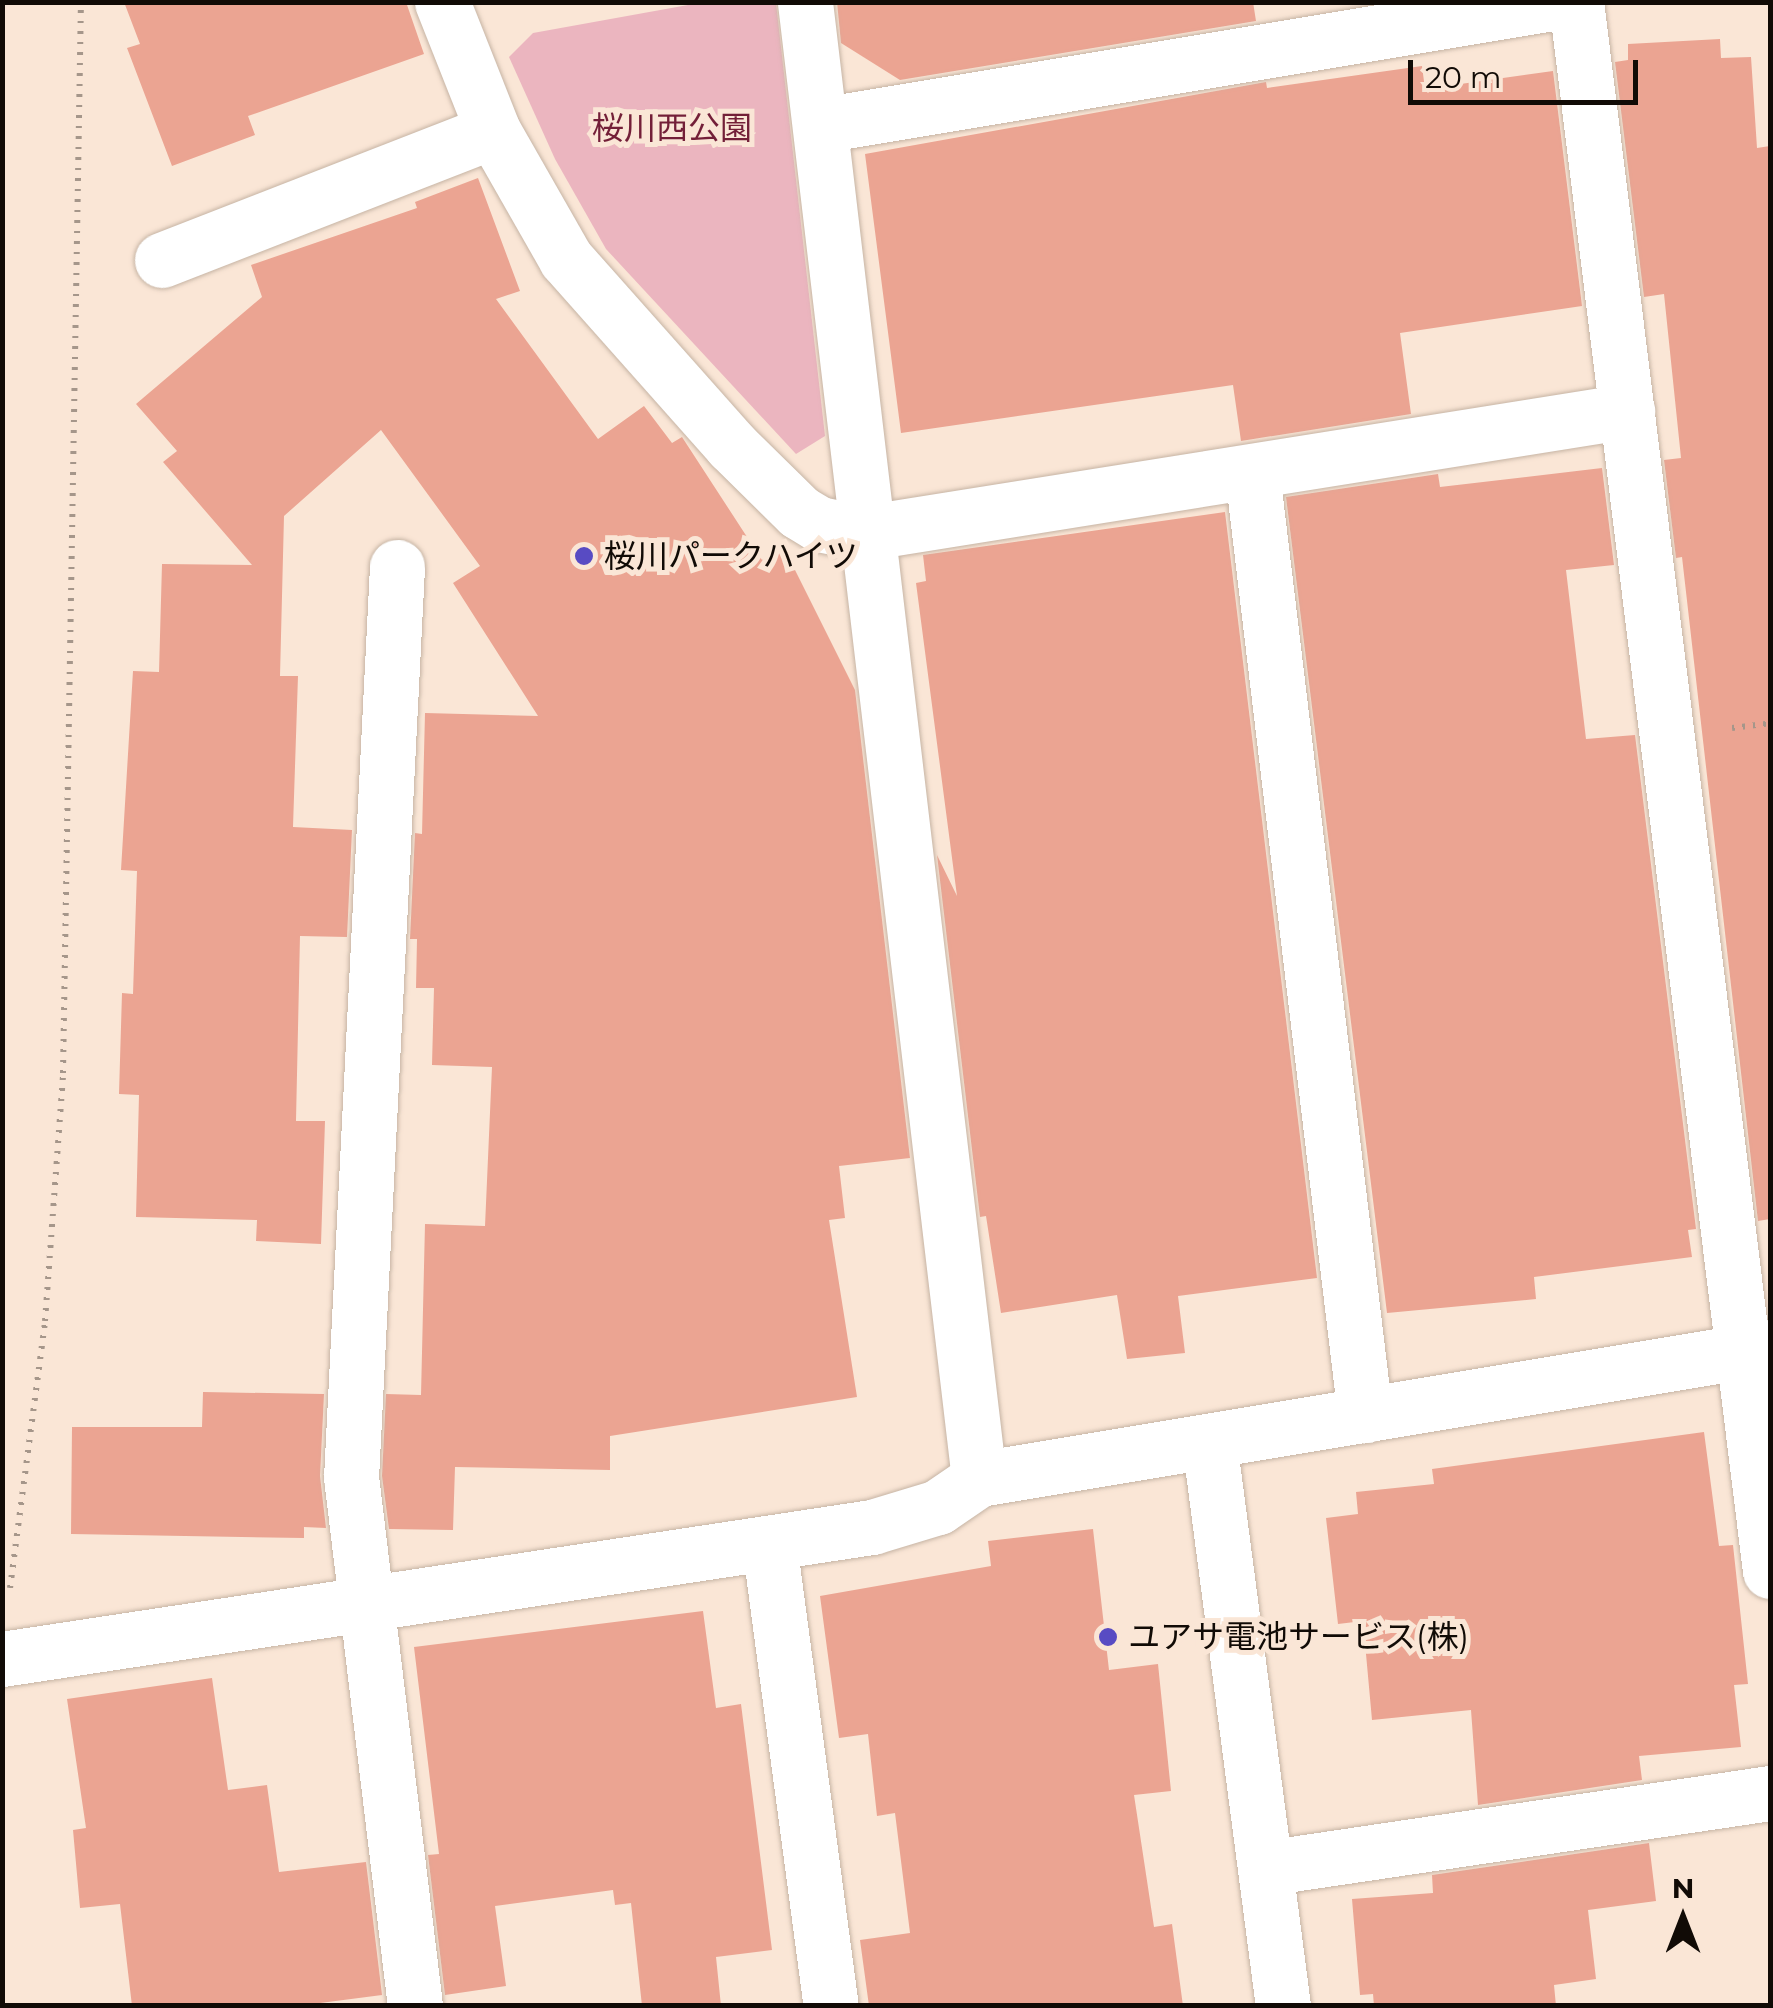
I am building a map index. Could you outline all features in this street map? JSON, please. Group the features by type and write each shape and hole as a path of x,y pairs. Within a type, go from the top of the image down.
{"street":[{"path":"442,2 492,131 566,259 730,444 799,512 863,533 1626,411"},
{"path":"805,2 863,533 980,1479"},
{"path":"821,125 1558,2"},
{"path":"1576,2 1626,411 1756,1349 1770,1571"},
{"path":"162,260 492,131"},
{"path":"1252,473 1365,1415"},
{"path":"397,567 351,1477 415,2006"},
{"path":"2,1659 872,1527 938,1508 980,1479 1756,1349"},
{"path":"1209,1441 1283,2006"},
{"path":"768,1543 832,2006"},
{"path":"1265,1868 1770,1793"}],"path":[{"path":"8,1604 44,1321 63,1072 82,2"}],"green space":[{"name":"桜川西公園","path":"699,3 776,3 825,436 796,454 606,249 555,159 509,57 533,33"}],"building":[{"path":"124,2 406,2 424,54 248,116 255,135 172,166 127,48 140,44"},
{"path":"837,2 1253,2 1256,21 900,80 841,43"},
{"path":"1720,39 1721,58 1751,57 1757,148 1770,146 1770,1219 1758,1221 1682,557 1676,558 1664,460 1681,458 1664,294 1644,297 1615,62 1628,60 1628,44"},
{"path":"1422,66 1425,89 1553,71 1582,306 1400,333 1411,414 1241,441 1233,385 901,433 865,154 1266,82 1267,88"},
{"path":"478,178 520,291 496,299 598,439 644,406 672,443 682,437 762,560 784,548 855,690 910,1158 839,1166 845,1218 829,1220 857,1397 610,1436 610,1470 455,1467 453,1530 389,1529 382,1476 386,1394 421,1395 425,1224 485,1226 492,1067 432,1065 434,988 416,988 417,939 410,939 415,833 422,834 425,713 538,716 453,583 480,566 381,430 284,516 280,676 298,676 293,827 352,830 347,937 300,936 296,1121 325,1121 321,1244 256,1241 257,1220 136,1217 139,1095 119,1094 122,993 133,994 137,871 121,870 133,671 159,672 162,564 252,565 163,462 177,451 136,404 262,297 251,265 417,208 415,202"},
{"path":"1602,468 1614,565 1566,570 1586,739 1635,735 1696,1229 1688,1230 1692,1257 1534,1277 1536,1299 1387,1313 1286,497 1438,474 1440,487"},
{"path":"1225,512 1317,1278 1178,1296 1185,1353 1127,1359 1117,1295 1001,1313 986,1216 980,1217 937,855 957,896 916,583 926,581 923,555"},
{"path":"203,1392 324,1394 320,1476 326,1528 304,1527 304,1538 71,1534 72,1427 202,1427"},
{"path":"1704,1432 1719,1546 1733,1545 1748,1684 1734,1685 1741,1747 1639,1756 1642,1780 1478,1805 1471,1710 1372,1720 1363,1621 1338,1624 1326,1518 1358,1514 1356,1492 1434,1484 1432,1469"},
{"path":"1093,1529 1109,1670 1158,1664 1171,1791 1134,1795 1154,1927 1172,1924 1183,2006 869,2006 860,1940 910,1933 895,1813 877,1816 868,1734 839,1738 820,1596 991,1566 988,1541"},
{"path":"703,1611 716,1708 741,1704 772,1950 716,1957 721,2006 642,2006 631,1903 615,1905 613,1890 495,1906 506,1986 445,1995 428,1855 439,1854 414,1647"},
{"path":"212,1678 228,1790 267,1785 279,1872 366,1862 382,1995 297,2006 132,2006 120,1904 80,1908 73,1830 86,1828 67,1699"},
{"path":"1649,1843 1656,1901 1588,1910 1596,1979 1554,1985 1556,2006 1374,2006 1373,1994 1360,1995 1352,1899 1433,1893 1432,1875"}],"place":[{"name":"桜川パークハイツ","path":"584,556"},
{"name":"ユアサ電池サービス(株)","path":"1108,1637"}]}
